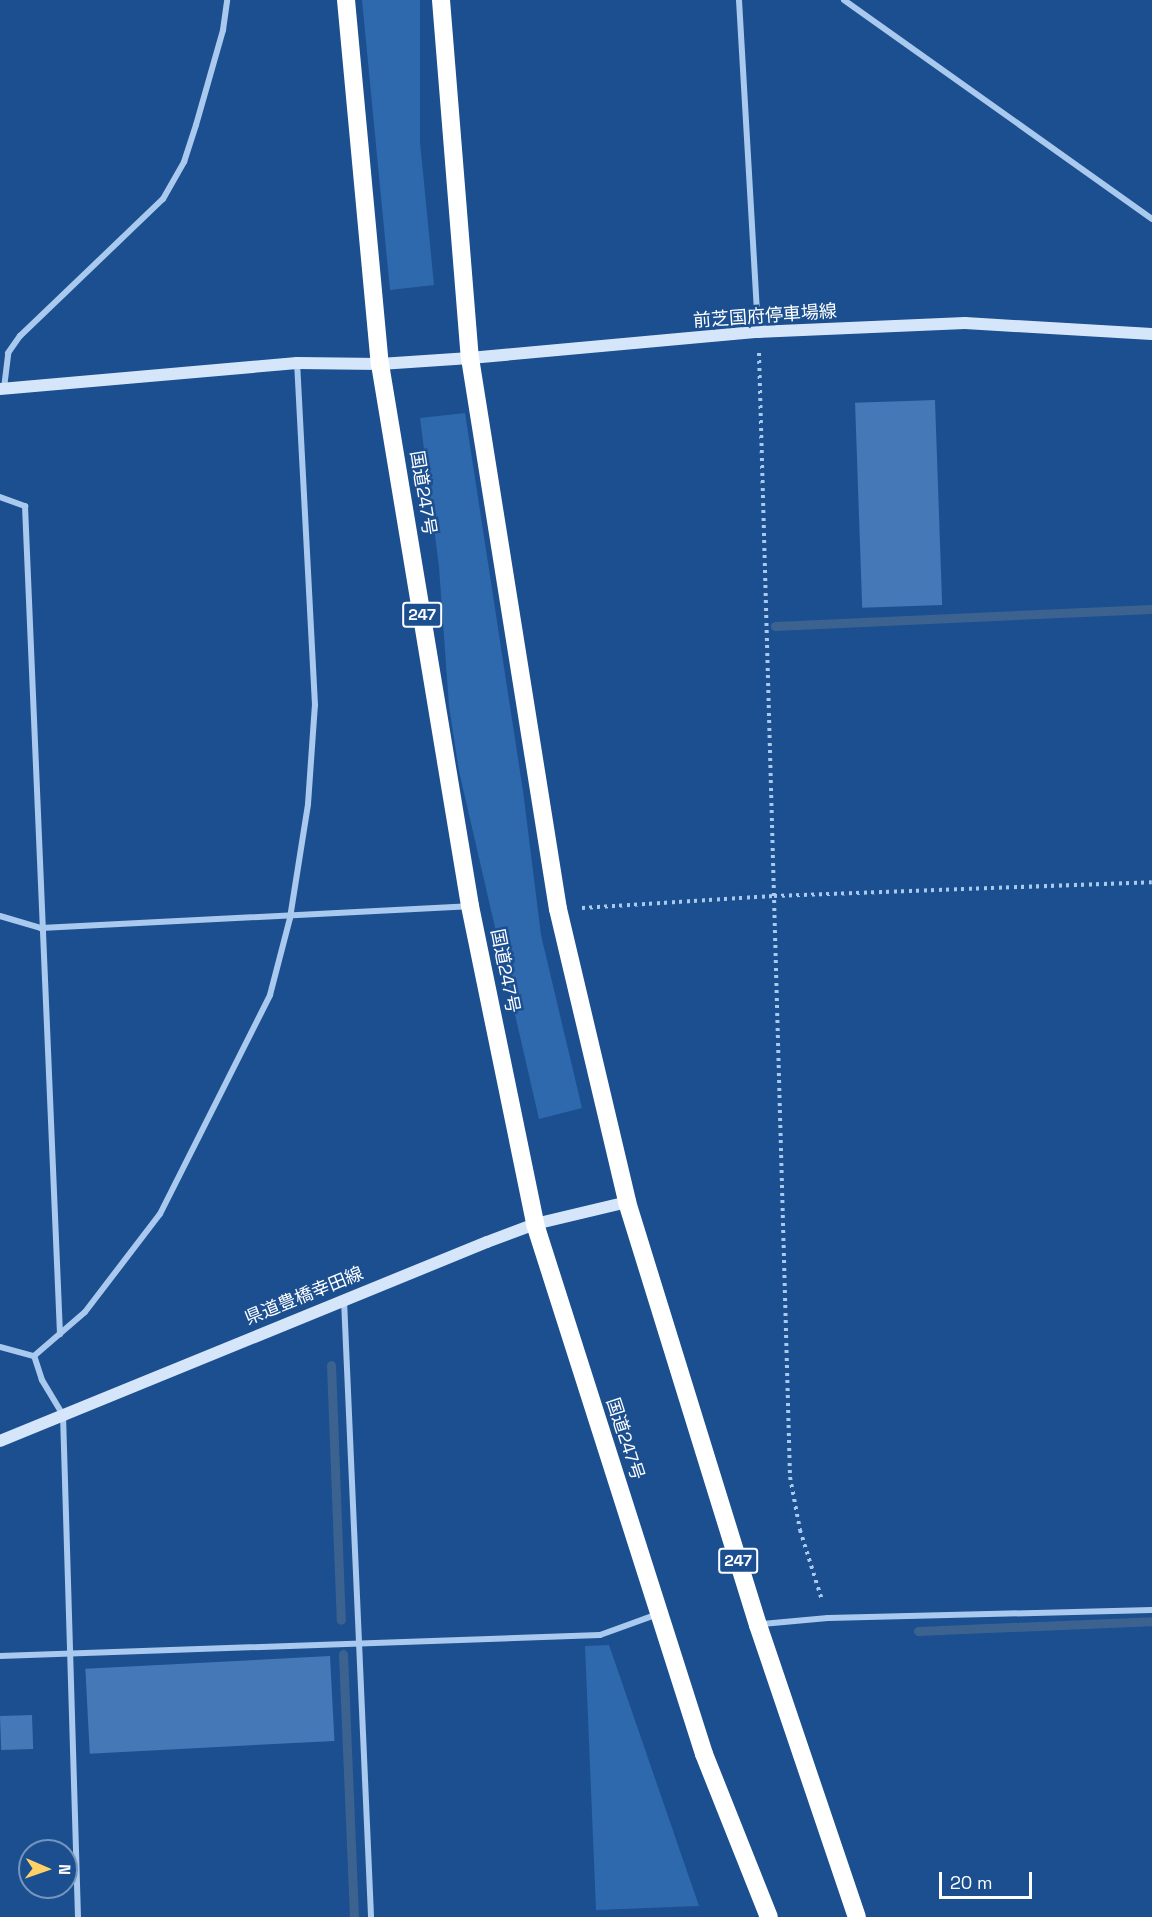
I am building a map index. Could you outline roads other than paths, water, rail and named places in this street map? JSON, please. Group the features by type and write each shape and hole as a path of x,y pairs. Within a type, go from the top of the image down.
{"highway":[{"name":"国道247号","path":"346,0 380,364 470,906 535,1224 704,1754 769,1917"},
{"name":"247","path":"441,0 470,358 558,909 627,1202 758,1625 857,1917"}],"main road":[{"name":"前芝国府停車場線","path":"2,388 297,363 380,364 470,358 758,332 965,323 1152,334"},
{"name":"県道豊橋幸田線","path":"0,1441 344,1299 535,1224 627,1202"}],"street":[{"path":"2,388 8,353 20,336 164,199 184,162 196,125 227,0"},
{"path":"739,0 758,332"},
{"path":"844,0 1152,219"},
{"path":"34,1356 85,1312 160,1214 270,995 290,918 308,804 315,705 297,363"},
{"path":"0,497 25,506 41,928 60,1334"},
{"path":"0,916 41,928 290,918 470,906"},
{"path":"344,1299 371,1917"},
{"path":"0,1347 34,1356"},
{"path":"34,1356 42,1380 63,1415 78,1917"},
{"path":"758,1625 828,1618 1152,1610"},
{"path":"0,1656 600,1635 659,1614"}],"waterway":[{"path":"775,626 1152,609"},
{"path":"331,1365 341,1620"},
{"path":"918,1631 1152,1621"},
{"path":"343,1654 354,1917"}]}
